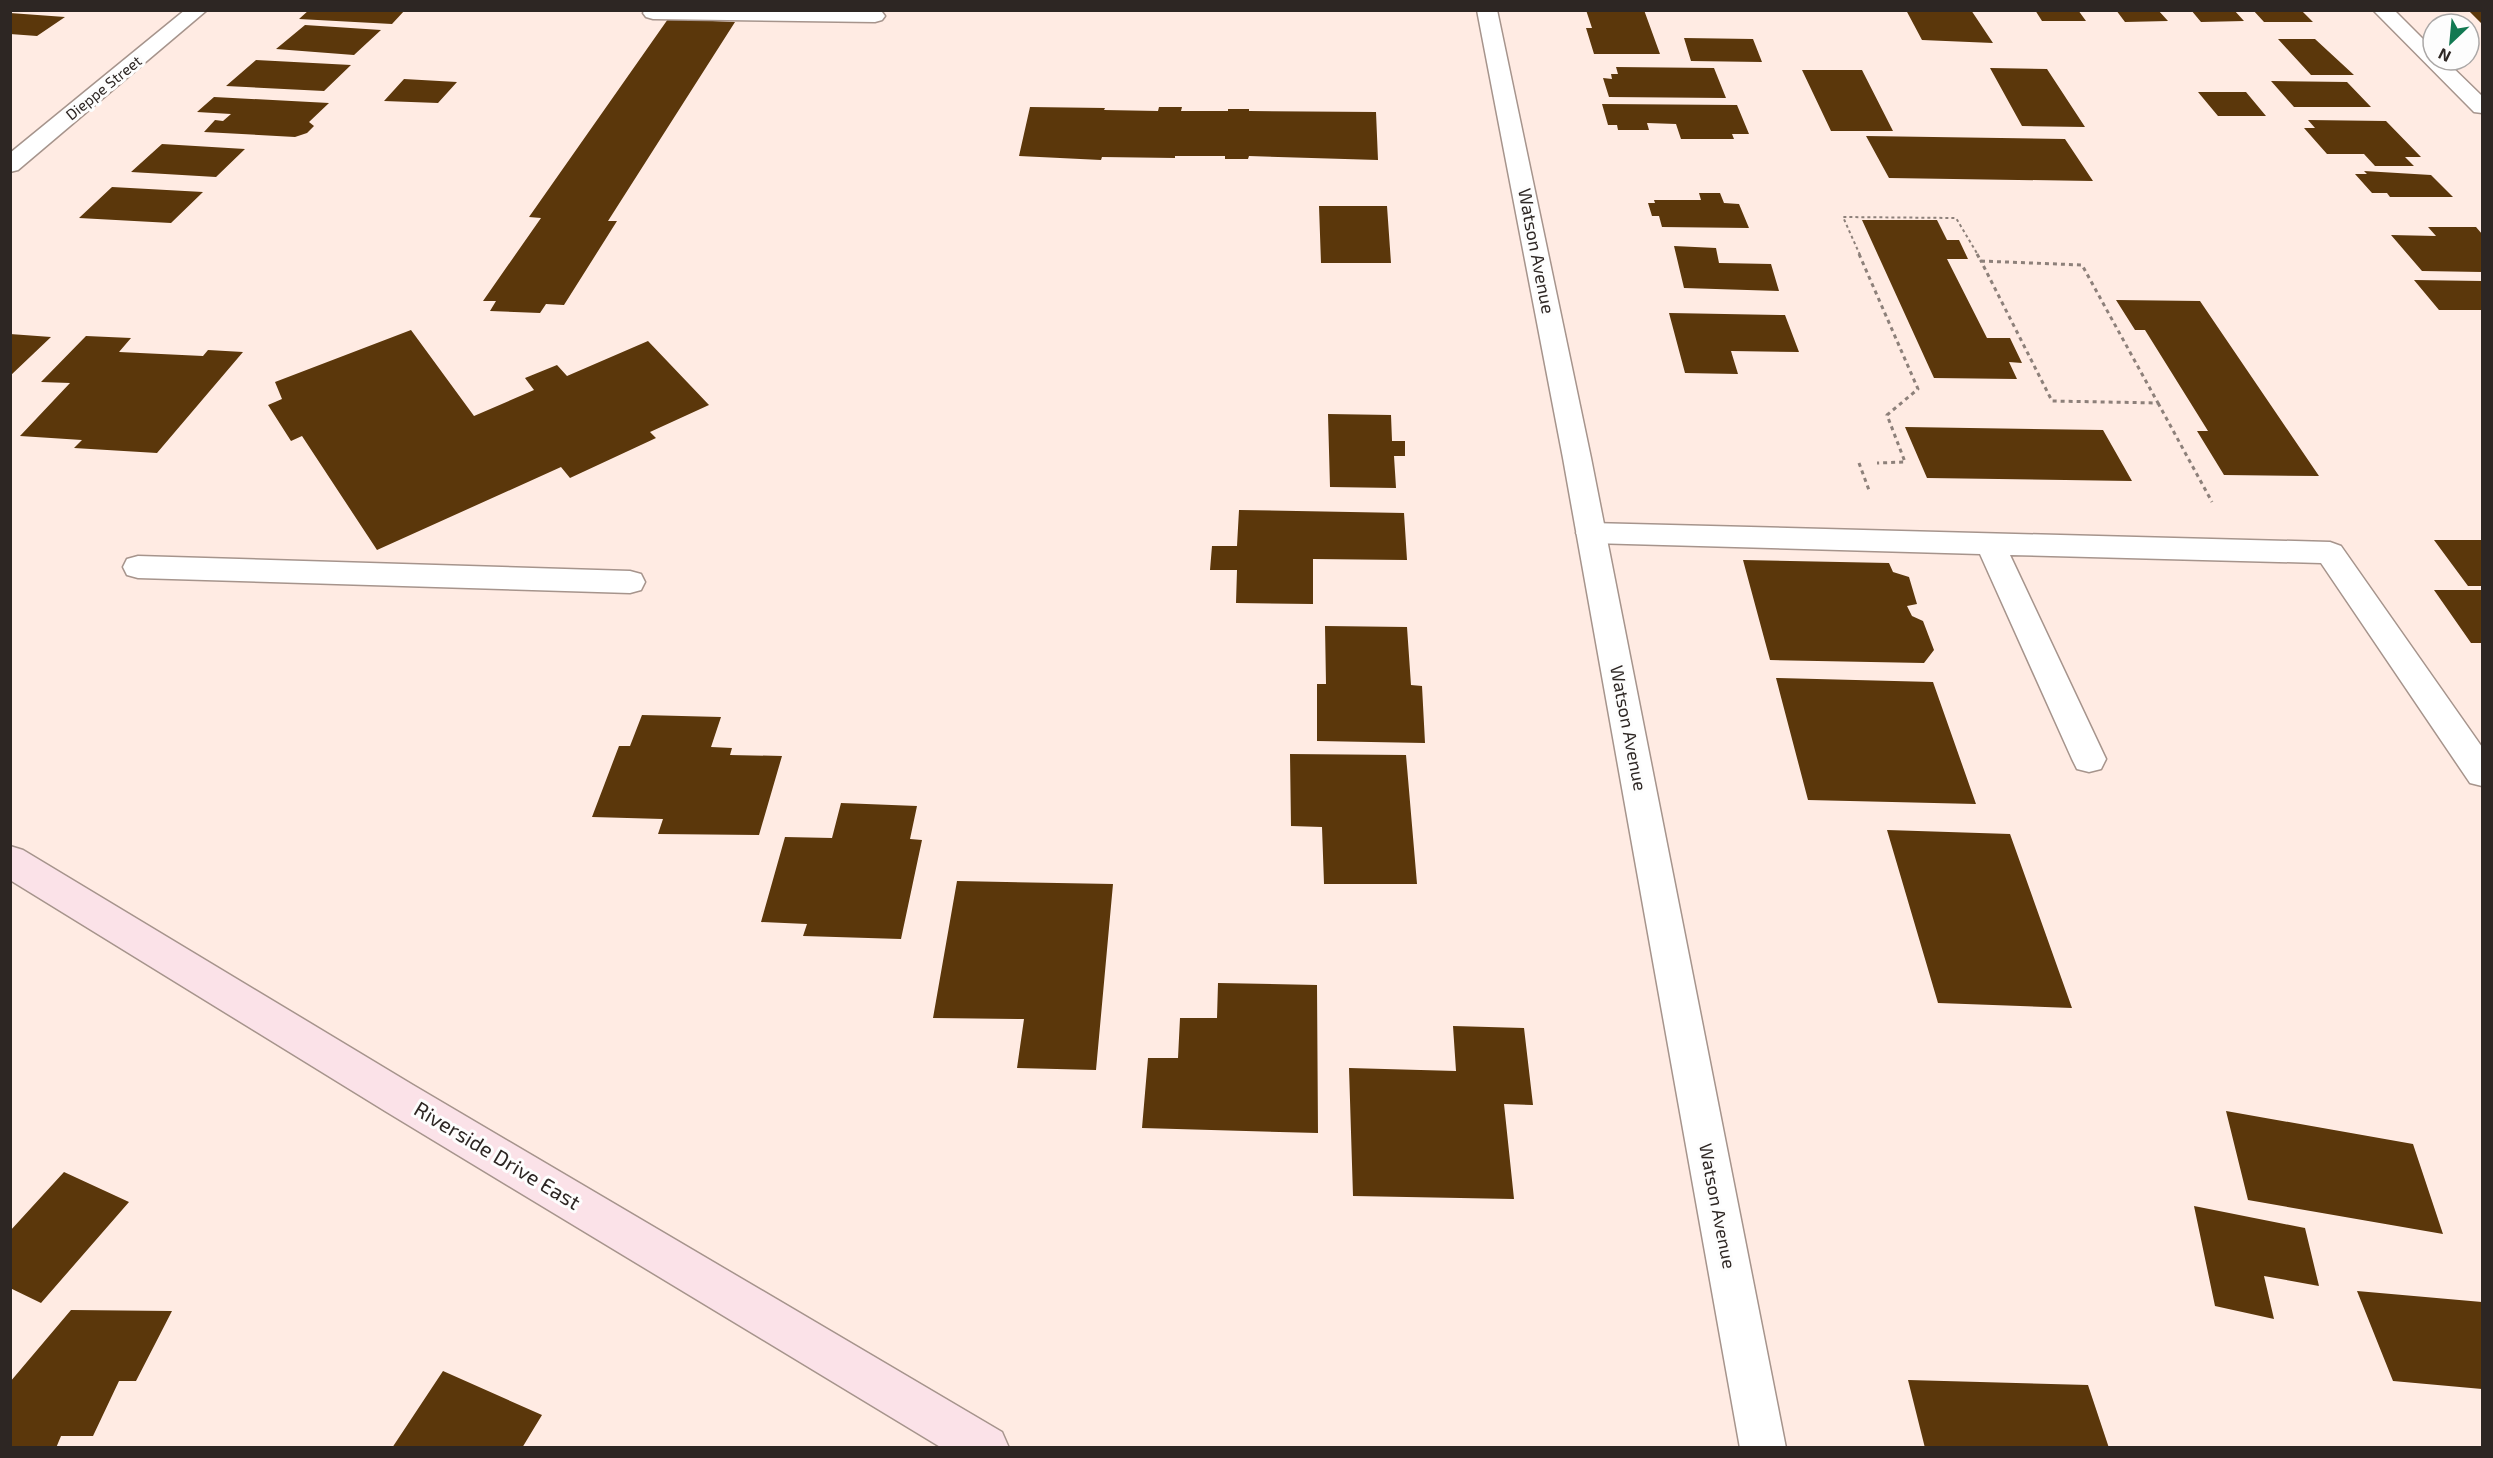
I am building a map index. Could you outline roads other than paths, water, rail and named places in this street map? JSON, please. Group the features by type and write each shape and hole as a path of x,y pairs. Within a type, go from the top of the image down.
{"main road":[{"name":"Riverside Drive East","path":"10,861 409,1104 986,1448"}],"street":[{"name":"Dieppe Street","path":"10,165 198,10"},
{"name":"Watson Avenue","path":"1487,10 1591,533 1763,1448"},
{"path":"2382,10 2421,48"},
{"path":"653,13 875,16"},
{"path":"2446,72 2482,107"},
{"path":"1591,533 2330,553 2482,773"},
{"path":"1990,544 2089,759"},
{"path":"138,567 630,582"}]}
